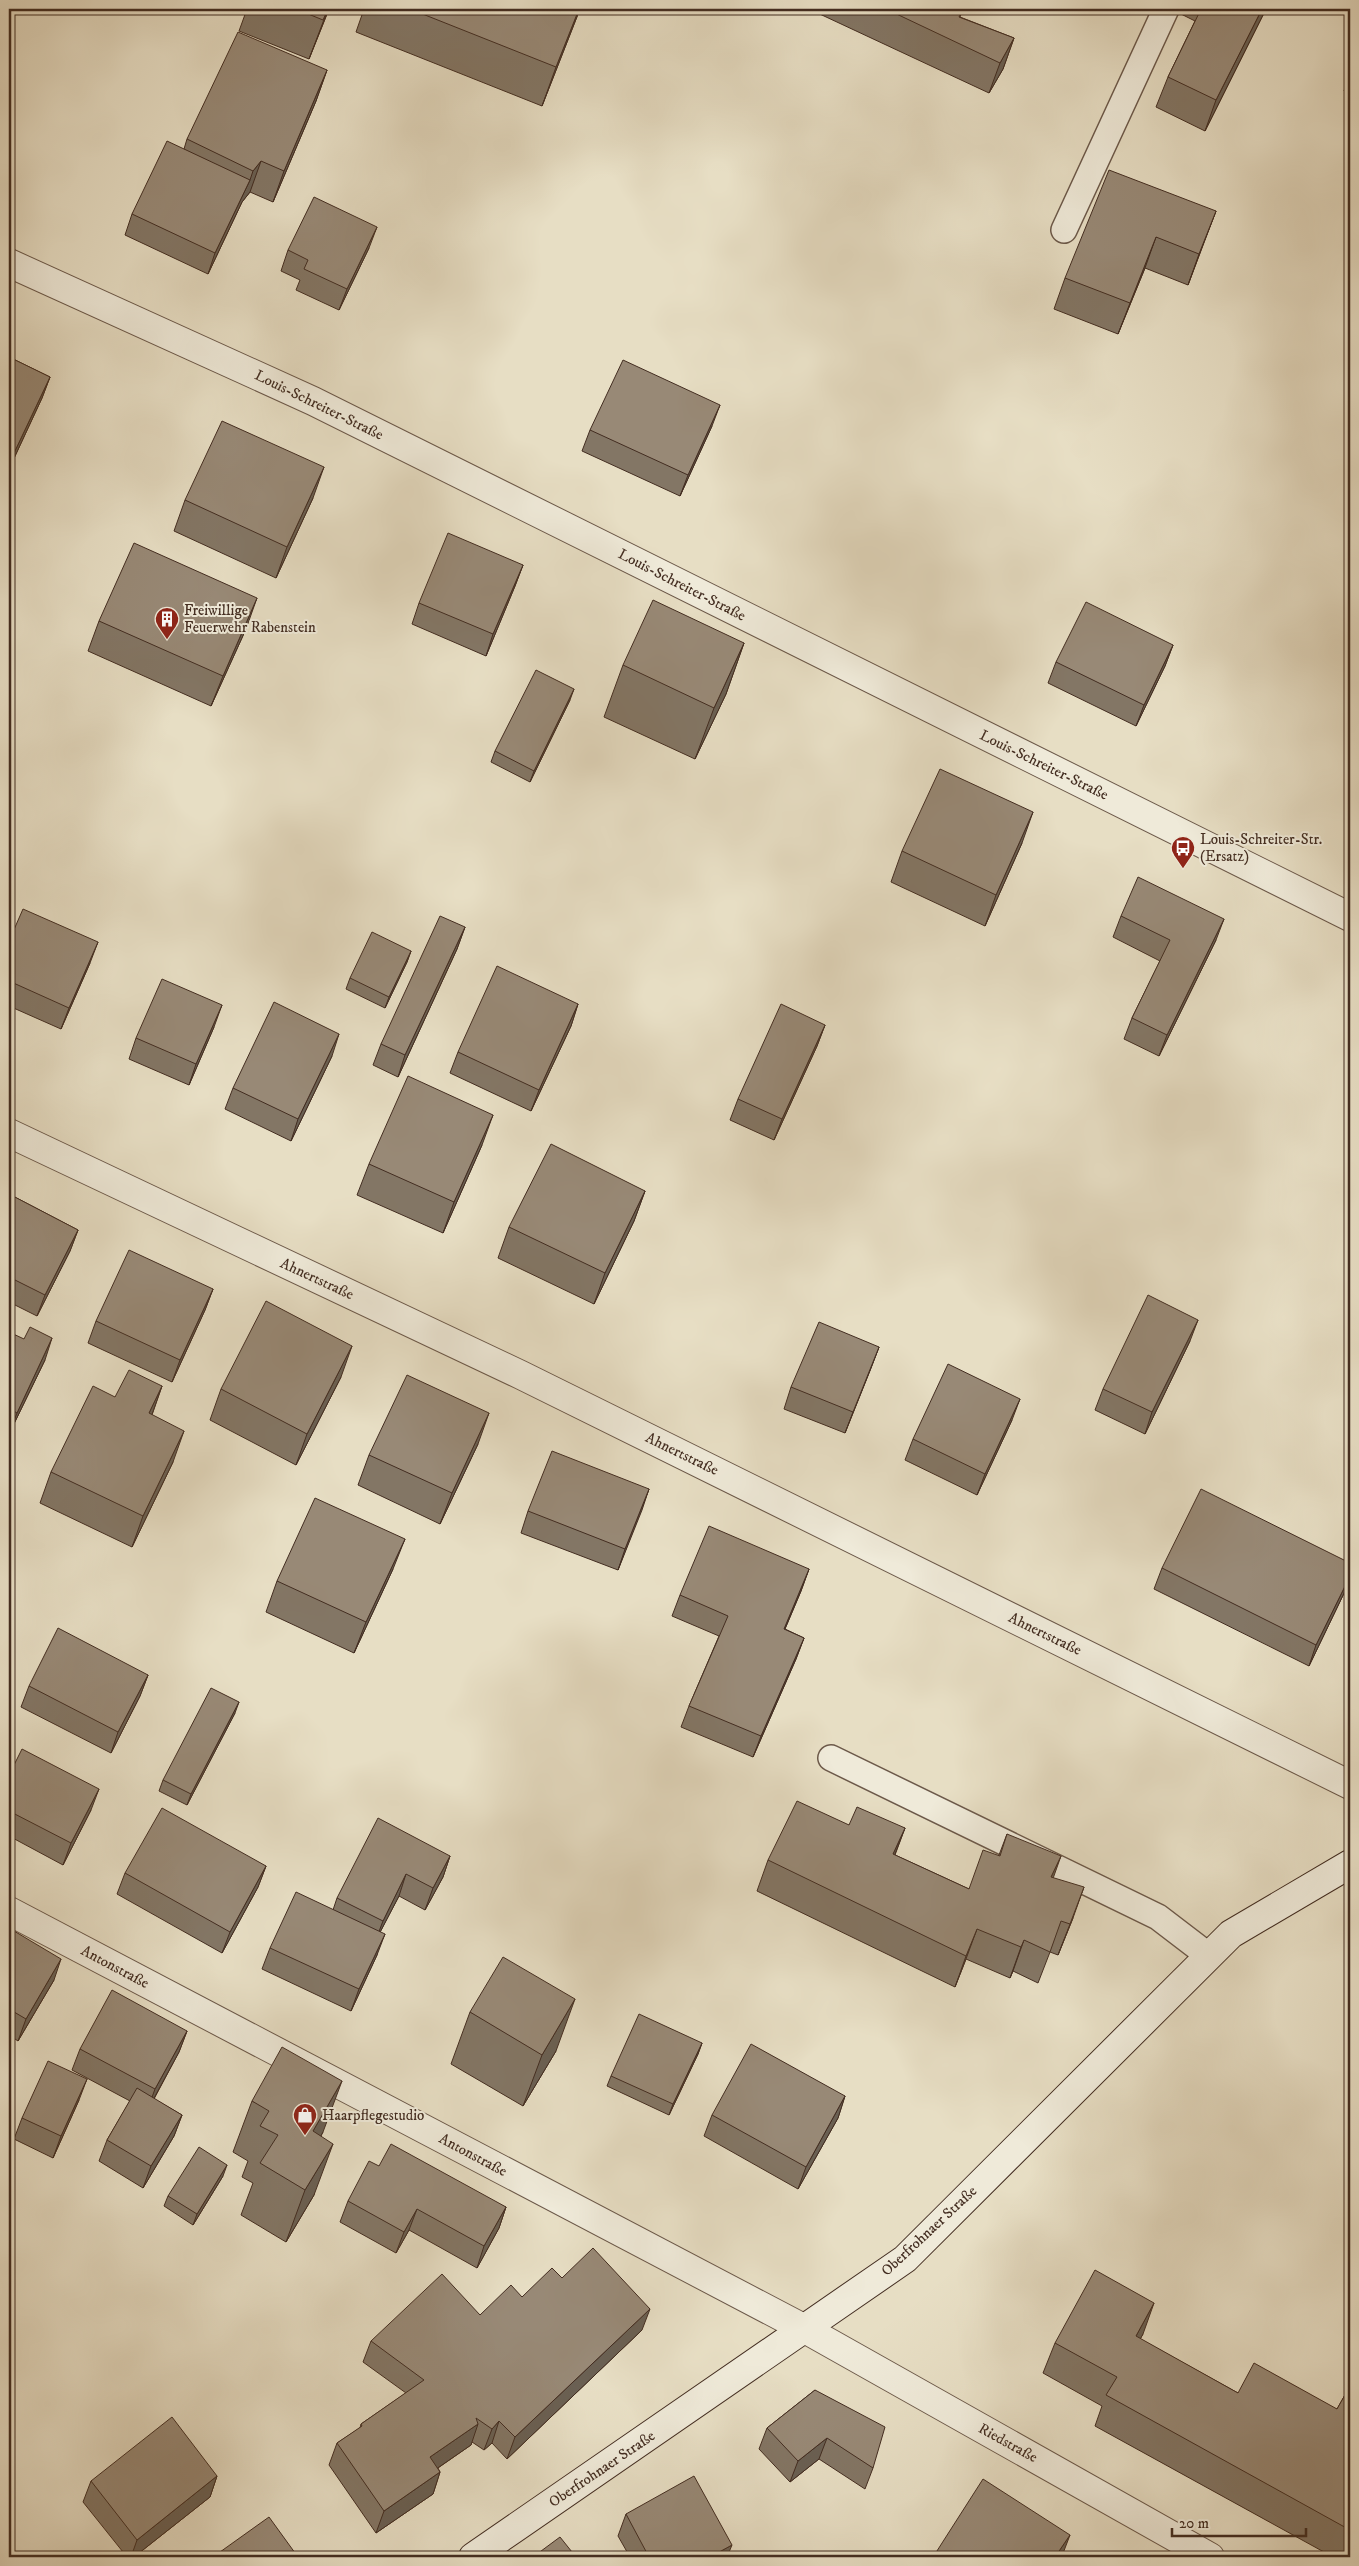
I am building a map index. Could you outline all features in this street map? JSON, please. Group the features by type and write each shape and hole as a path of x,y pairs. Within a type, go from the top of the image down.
{"street":[{"name":"Louis-Schreiter-Straße","path":"9,263 313,401 1350,916"},
{"name":"Ahnertstraße","path":"9,1133 521,1375 1350,1785"},
{"name":"Oberfrohnaer Straße","path":"473,2557 805,2330 905,2259 1231,1934 1350,1864"},
{"name":"Antonstraße","path":"9,1911 805,2330"},
{"name":"Riedstraße","path":"805,2330 1210,2557"}],"lane":[{"path":"1064,230 1166,9"},
{"path":"831,1758 1158,1918 1209,1956"}],"building":[{"path":"296,9 328,9 323,20"},
{"path":"410,9 579,9 556,67"},
{"path":"886,9 963,9 959,17 1014,38 1000,63"},
{"path":"1201,9 1262,9 1216,100 1168,77"},
{"path":"238,32 327,70 284,171 261,161 253,171 187,139"},
{"path":"167,141 250,180 215,253 132,214"},
{"path":"1109,170 1216,211 1199,254 1156,237 1130,303 1065,278"},
{"path":"314,197 377,227 347,289 304,269 308,260 288,250"},
{"path":"9,357 50,377 14,453 9,451"},
{"path":"623,360 720,405 688,475 590,430"},
{"path":"222,421 324,467 287,547 185,500"},
{"path":"448,533 523,565 493,634 419,603"},
{"name":"Freiwillige Feuerwehr Rabenstein","path":"134,543 257,598 223,676 99,621"},
{"path":"653,600 744,643 714,708 623,665"},
{"path":"1086,602 1173,645 1144,705 1056,662"},
{"path":"536,670 574,689 534,771 495,751"},
{"path":"940,769 1033,812 996,895 902,851"},
{"path":"1138,877 1224,919 1167,1035 1132,1018 1170,940 1121,916"},
{"path":"23,909 98,942 69,1008 9,981 9,941"},
{"path":"440,916 465,927 405,1055 381,1044"},
{"path":"372,932 411,951 389,997 350,978"},
{"path":"497,966 578,1004 539,1090 458,1052"},
{"path":"162,979 222,1005 196,1064 136,1038"},
{"path":"274,1002 339,1034 298,1119 233,1088"},
{"path":"781,1004 825,1025 782,1119 738,1099"},
{"path":"408,1076 493,1115 454,1202 369,1164"},
{"path":"551,1144 645,1191 605,1273 509,1227"},
{"path":"9,1194 78,1230 45,1295 9,1277"},
{"path":"129,1250 213,1289 180,1360 96,1321"},
{"path":"1148,1295 1198,1320 1152,1412 1103,1389"},
{"path":"266,1301 352,1346 307,1434 221,1389"},
{"path":"819,1322 879,1347 853,1412 791,1387"},
{"path":"30,1327 52,1338 17,1413 9,1408 9,1332 24,1339"},
{"path":"948,1364 1020,1399 985,1474 913,1439"},
{"path":"129,1370 162,1386 149,1413 184,1431 143,1516 51,1472 93,1386 115,1397"},
{"path":"407,1375 489,1413 452,1493 369,1455"},
{"path":"552,1451 649,1489 625,1549 528,1511"},
{"path":"1201,1489 1350,1563 1350,1576 1316,1645 1162,1568"},
{"path":"315,1498 405,1539 366,1622 277,1581"},
{"path":"709,1526 809,1569 784,1629 804,1638 761,1736 689,1706 728,1616 680,1595"},
{"path":"58,1628 148,1675 118,1732 29,1686"},
{"path":"211,1688 239,1702 191,1794 163,1780"},
{"path":"22,1749 99,1789 71,1843 9,1811 9,1775"},
{"path":"797,1801 849,1825 857,1807 905,1828 893,1854 969,1889 983,1850 1000,1856 1007,1834 1061,1856 1051,1877 1084,1887 1070,1924 1061,1921 1050,1952 1024,1940 1021,1947 977,1929 966,1956 768,1860"},
{"path":"162,1808 266,1866 230,1932 125,1873"},
{"path":"378,1818 450,1856 433,1888 406,1874 383,1921 337,1898"},
{"path":"296,1892 385,1934 359,1989 270,1948"},
{"path":"9,1928 61,1959 26,2019 9,2009"},
{"path":"503,1957 575,1999 542,2055 470,2012"},
{"path":"112,1990 187,2031 155,2089 80,2049"},
{"path":"639,2014 702,2043 673,2104 611,2076"},
{"path":"751,2044 845,2096 806,2167 712,2115"},
{"path":"282,2047 342,2081 313,2131 333,2144 305,2190 260,2163 278,2135 260,2126 269,2111 252,2101"},
{"path":"48,2061 87,2079 61,2136 22,2118"},
{"path":"137,2088 182,2115 151,2166 107,2140"},
{"path":"391,2144 506,2207 484,2246 417,2209 404,2232 348,2201 369,2161 379,2166"},
{"path":"199,2147 227,2165 197,2214 168,2196"},
{"path":"593,2248 650,2309 515,2437 499,2421 492,2429 476,2418 478,2424 430,2457 440,2472 384,2511 337,2443 424,2380 371,2341 442,2274 480,2315 511,2285 522,2297 552,2268 562,2278"},
{"path":"1095,2270 1154,2303 1136,2336 1238,2393 1254,2363 1337,2409 1350,2386 1350,2530 1106,2395 1117,2377 1055,2343"},
{"path":"815,2390 885,2427 873,2468 827,2438 798,2461 767,2428"},
{"path":"172,2417 217,2476 137,2540 91,2481"},
{"path":"694,2476 732,2545 710,2557 649,2557 626,2514"},
{"path":"983,2479 1070,2535 1055,2557 940,2557 935,2554"},
{"path":"269,2517 298,2557 213,2557"},
{"path":"560,2537 576,2557 533,2557"}],"place":[{"name":"Freiwillige Feuerwehr Rabenstein","path":"167,640"},
{"name":"Louis-Schreiter-Str. (Ersatz)","path":"1183,869"},
{"name":"Haarpflegestudio","path":"305,2136"}]}
